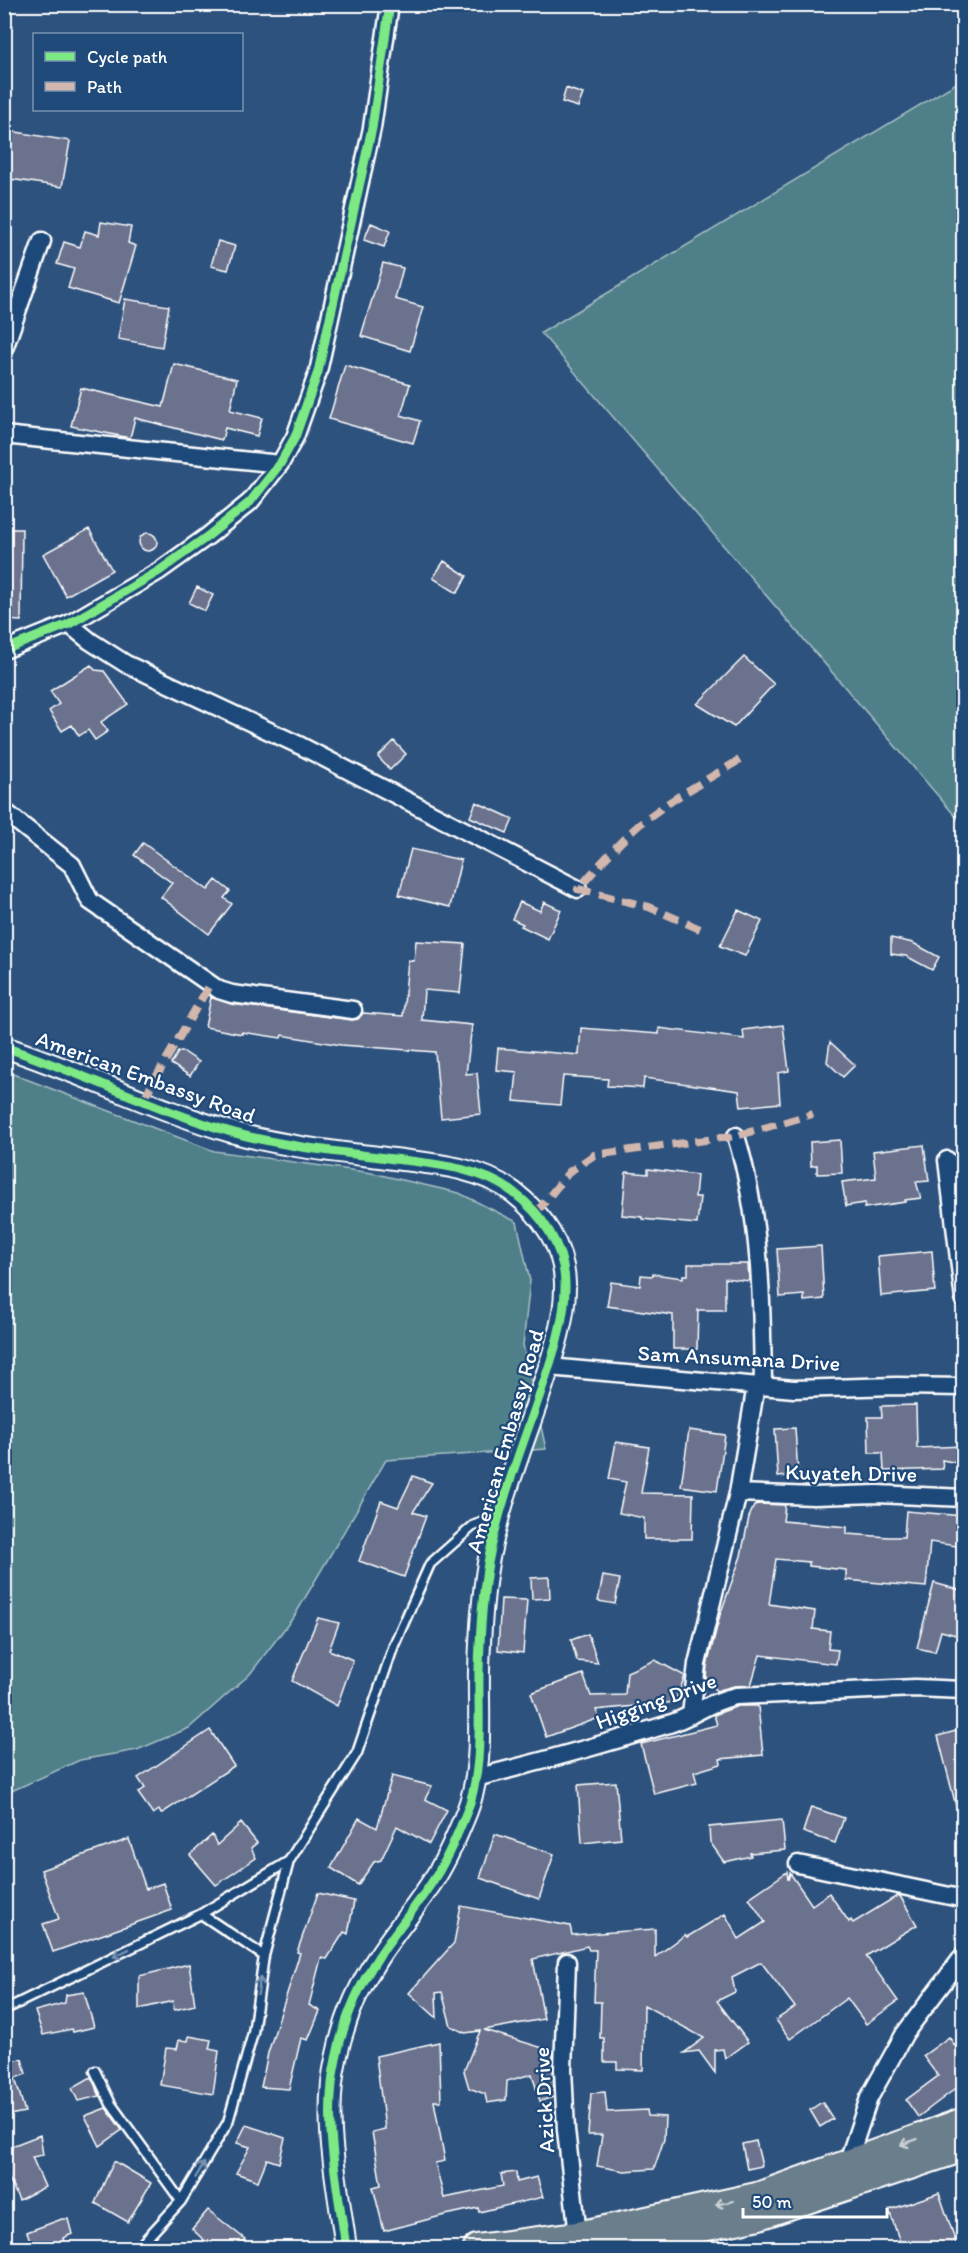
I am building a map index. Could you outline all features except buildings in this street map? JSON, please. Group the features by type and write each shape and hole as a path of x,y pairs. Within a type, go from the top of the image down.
{"main road":[{"path":"609,2248 759,2216 852,2173 917,2139 963,2121"},
{"path":"477,2248 578,2235 963,2148"}],"street":[{"path":"4,650 69,624 159,571 250,502 280,464 295,437 318,372 372,128 390,4"},
{"path":"4,349 42,241"},
{"path":"4,435 280,464"},
{"path":"69,624 126,664 301,746 578,889"},
{"path":"4,811 72,865 90,901 219,990 232,994 353,1010"},
{"name":"American Embassy Road","path":"4,1047 227,1131 288,1144 478,1173 515,1194 536,1213 559,1248 565,1283 563,1312 549,1367 500,1516 489,1562 481,1619 475,1779 469,1806 439,1871 375,1962 357,1995 346,2022 335,2061 330,2133 346,2248"},
{"path":"692,1715 698,1664 738,1493 760,1385 761,1278 757,1232 747,1173 736,1136"},
{"path":"947,1160 963,1300"},
{"name":"Sam Ansumana Drive","path":"549,1367 794,1389 896,1386 963,1388"},
{"name":"Kuyateh Drive","path":"738,1493 814,1496 877,1494 963,1498"},
{"name":"Higging Drive","path":"475,1779 563,1757 692,1715 710,1703 736,1696 915,1688 963,1690"},
{"path":"798,1864 963,1899"},
{"path":"852,2173 869,2098 905,2033 963,1955"},
{"name":"Azick Drive","path":"567,1962 563,2069 566,2130 578,2235"}],"lane":[{"path":"138,2248 181,2201 228,2122 253,2033 264,1956 289,1861 357,1753 394,1646 430,1564 473,1526 500,1516"},
{"path":"4,2010 201,1914 289,1861"},
{"path":"201,1914 264,1956"},
{"path":"96,2071 111,2104 181,2201"},
{"path":"4,2240 8,2248"}],"green space":[{"path":"963,79 963,825 541,333"},
{"path":"5,1071 214,1151 372,1173 459,1193 517,1222 530,1281 523,1345 546,1449 386,1460 295,1615 250,1674 189,1728 137,1750 80,1760 5,1794"}],"marked path":[{"path":"700,929 649,907 578,889 639,825 676,798 741,759"},
{"path":"143,1100 210,984"},
{"path":"536,1213 569,1172 594,1155 736,1136 813,1114"}],"cycle path":[{"path":"4,650 69,624 159,571 250,502 280,464 295,437 318,372 372,128 390,4"},
{"path":"4,1047 173,1113 231,1132 292,1145 441,1165 486,1177 513,1192 533,1210 550,1232 561,1256 565,1296 558,1336 505,1496 488,1563 480,1643 478,1759 472,1794 458,1834 439,1871 384,1948 363,1982 347,2020 336,2059 332,2082 331,2130 346,2248"}]}
